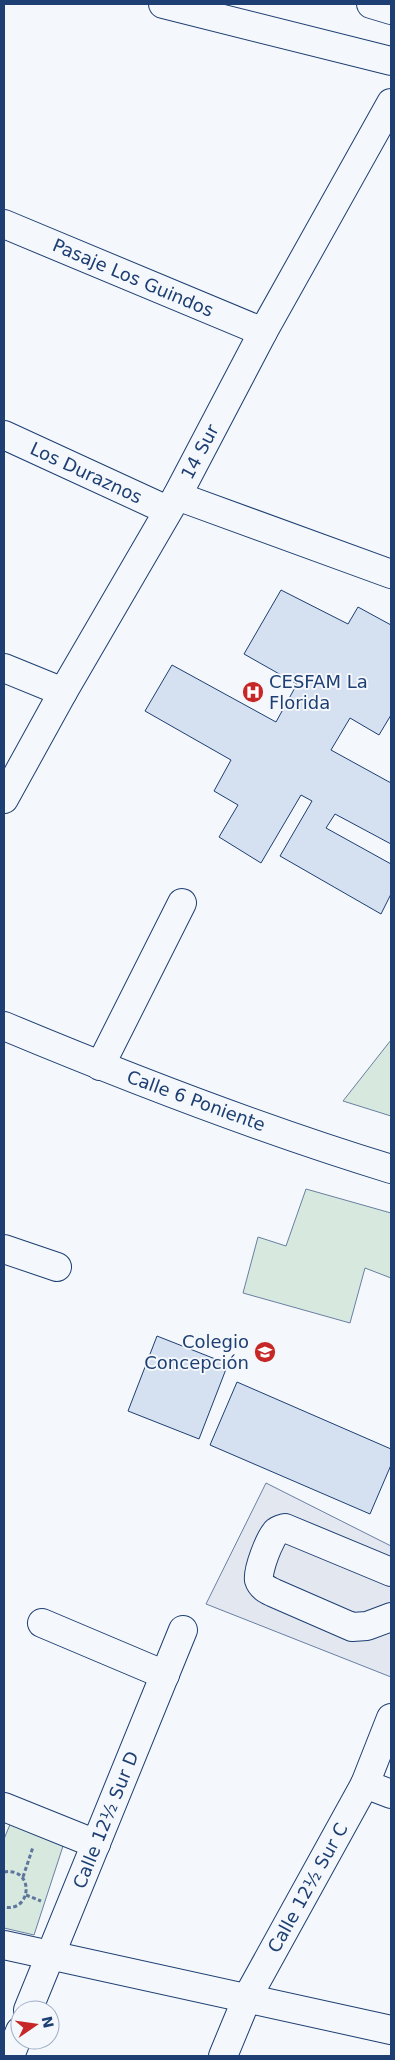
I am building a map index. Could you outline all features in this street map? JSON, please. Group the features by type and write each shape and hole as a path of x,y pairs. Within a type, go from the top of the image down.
{"street":[{"path":"163,4 391,61"},
{"path":"371,4 391,10"},
{"name":"14 Sur","path":"4,799 62,692 172,503 263,332 391,103"},
{"name":"Pasaje Los Guindos","path":"4,224 263,332"},
{"name":"Los Duraznos","path":"4,435 172,503 391,574"},
{"path":"4,668 62,692"},
{"path":"100,1066 182,903"},
{"name":"Calle 6 Poniente","path":"4,1026 100,1066 326,1149 391,1169"},
{"path":"4,1249 57,1267"},
{"path":"391,1572 285,1528 278,1531 273,1537 260,1569 259,1581 264,1587 274,1593 352,1627 367,1626 391,1617"},
{"path":"42,1623 165,1675"},
{"name":"Calle 12½ Sur D","path":"32,2000 183,1630"},
{"name":"Calle 12½ Sur C","path":"223,2056 246,1998 365,1784 391,1718"},
{"path":"365,1784 391,1794"},
{"path":"4,1807 96,1844"},
{"path":"4,1945 391,2030"}],"path":[{"path":"4,1872 13,1871 23,1877 27,1889 23,1900 19,1904 13,1907 4,1907"}],"shaded area":[{"path":"391,1040 391,1116 343,1101"},
{"path":"306,1189 391,1213 391,1278 365,1268 350,1323 243,1293 258,1237 286,1246"},
{"path":"266,1483 391,1546 391,1677 206,1604"},
{"path":"11,1822 64,1843 34,1935 4,1928 4,1839"}],"building":[{"path":"281,590 348,624 358,607 391,625 391,715 379,735 350,718 331,750 391,783 391,844 335,814 326,828 391,864 391,894 381,914 280,856 312,801 301,795 261,863 219,837 238,805 214,791 231,760 145,711 172,665 276,722 297,684 244,654"},
{"path":"157,1336 228,1364 199,1439 128,1411"},
{"path":"237,1382 391,1449 391,1465 370,1514 210,1445"}],"place":[{"name":"CESFAM La Florida","path":"253,692"},
{"name":"Colegio Concepción","path":"265,1352"}]}
